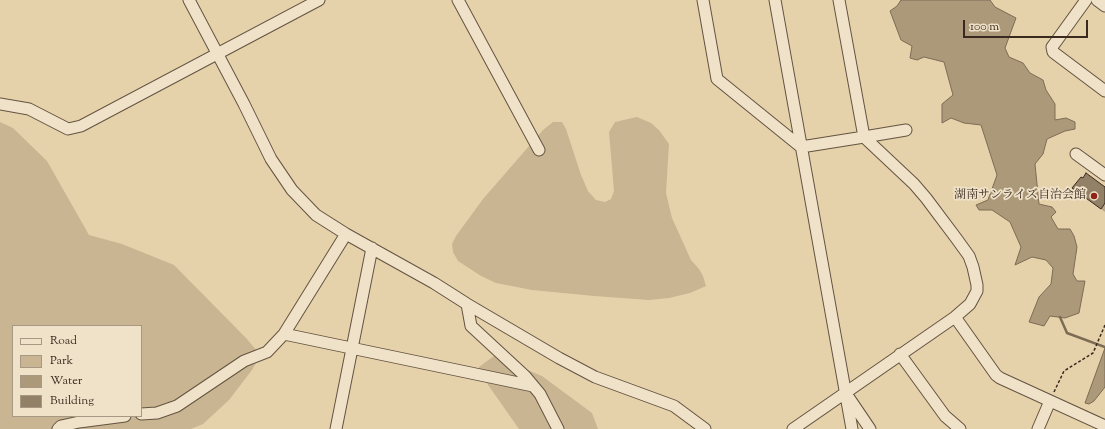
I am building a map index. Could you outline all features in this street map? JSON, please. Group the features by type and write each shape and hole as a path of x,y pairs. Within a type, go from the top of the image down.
{"street":[{"path":"189,0 244,104 271,159 292,190 316,215 346,234 434,283 559,358 595,377 674,406 705,429"},
{"path":"0,104 29,109 68,129 81,126 319,0"},
{"path":"458,0 539,150"},
{"path":"703,0 717,79 801,147 906,130"},
{"path":"776,0 852,429"},
{"path":"793,429 955,316 970,304 977,291 976,275 969,256 914,184 864,137 839,0"},
{"path":"1086,0 1052,47 1053,52 1105,91"},
{"path":"1097,0 1105,6"},
{"path":"1076,154 1105,175"},
{"path":"142,414 157,413 177,406 244,361 267,352 284,334 346,234"},
{"path":"336,429 372,248"},
{"path":"467,304 470,326 525,376 540,394 558,429"},
{"path":"955,316 996,375 1005,381 1105,426"},
{"path":"284,334 533,386"},
{"path":"900,354 945,416 960,429"},
{"path":"846,392 856,410 870,429"},
{"path":"1038,429 1050,401"},
{"path":"58,429 62,426 79,422 117,417"}],"path":[{"path":"1050,401 1064,371 1093,353 1105,325"}],"green space":[{"path":"637,117 651,123 659,130 669,144 666,193 672,218 691,260 703,276 706,286 690,293 669,298 649,300 532,290 496,283 481,276 458,261 453,252 452,244 456,236 483,199 543,130 553,122 562,122 566,129 581,175 588,191 596,200 605,202 611,199 614,191 609,132 615,122"},
{"path":"0,122 13,128 47,161 89,235 122,244 174,265 257,351 258,359 252,370 229,400 203,424 191,429 0,429"},
{"path":"494,356 542,376 592,413 598,429 519,429 479,372 479,367"}],"water":[{"path":"901,0 990,0 995,7 1016,18 1005,48 1009,57 1023,63 1030,73 1043,80 1046,90 1055,104 1055,120 1066,118 1075,122 1075,129 1065,131 1047,139 1043,154 1035,164 1039,204 1052,207 1056,212 1051,217 1058,229 1070,229 1074,236 1077,247 1073,274 1077,281 1085,281 1079,313 1065,318 1050,316 1044,326 1029,322 1039,297 1051,284 1053,268 1046,260 1032,257 1015,265 1021,247 1010,222 992,210 979,210 976,205 988,200 997,175 981,125 964,123 951,118 942,123 942,104 953,95 944,62 924,57 917,60 910,58 912,46 901,40 890,11 897,6"},
{"path":"1105,348 1105,387 1094,401 1089,404 1085,403"}],"building":[{"name":"湖南サンライズ自治会館","path":"1086,173 1105,187 1105,203 1101,209 1072,188 1081,177 1083,178"}],"waterway":[{"path":"1060,317 1067,333 1105,347"}],"place":[{"name":"湖南サンライズ自治会館","path":"1094,196"}]}
